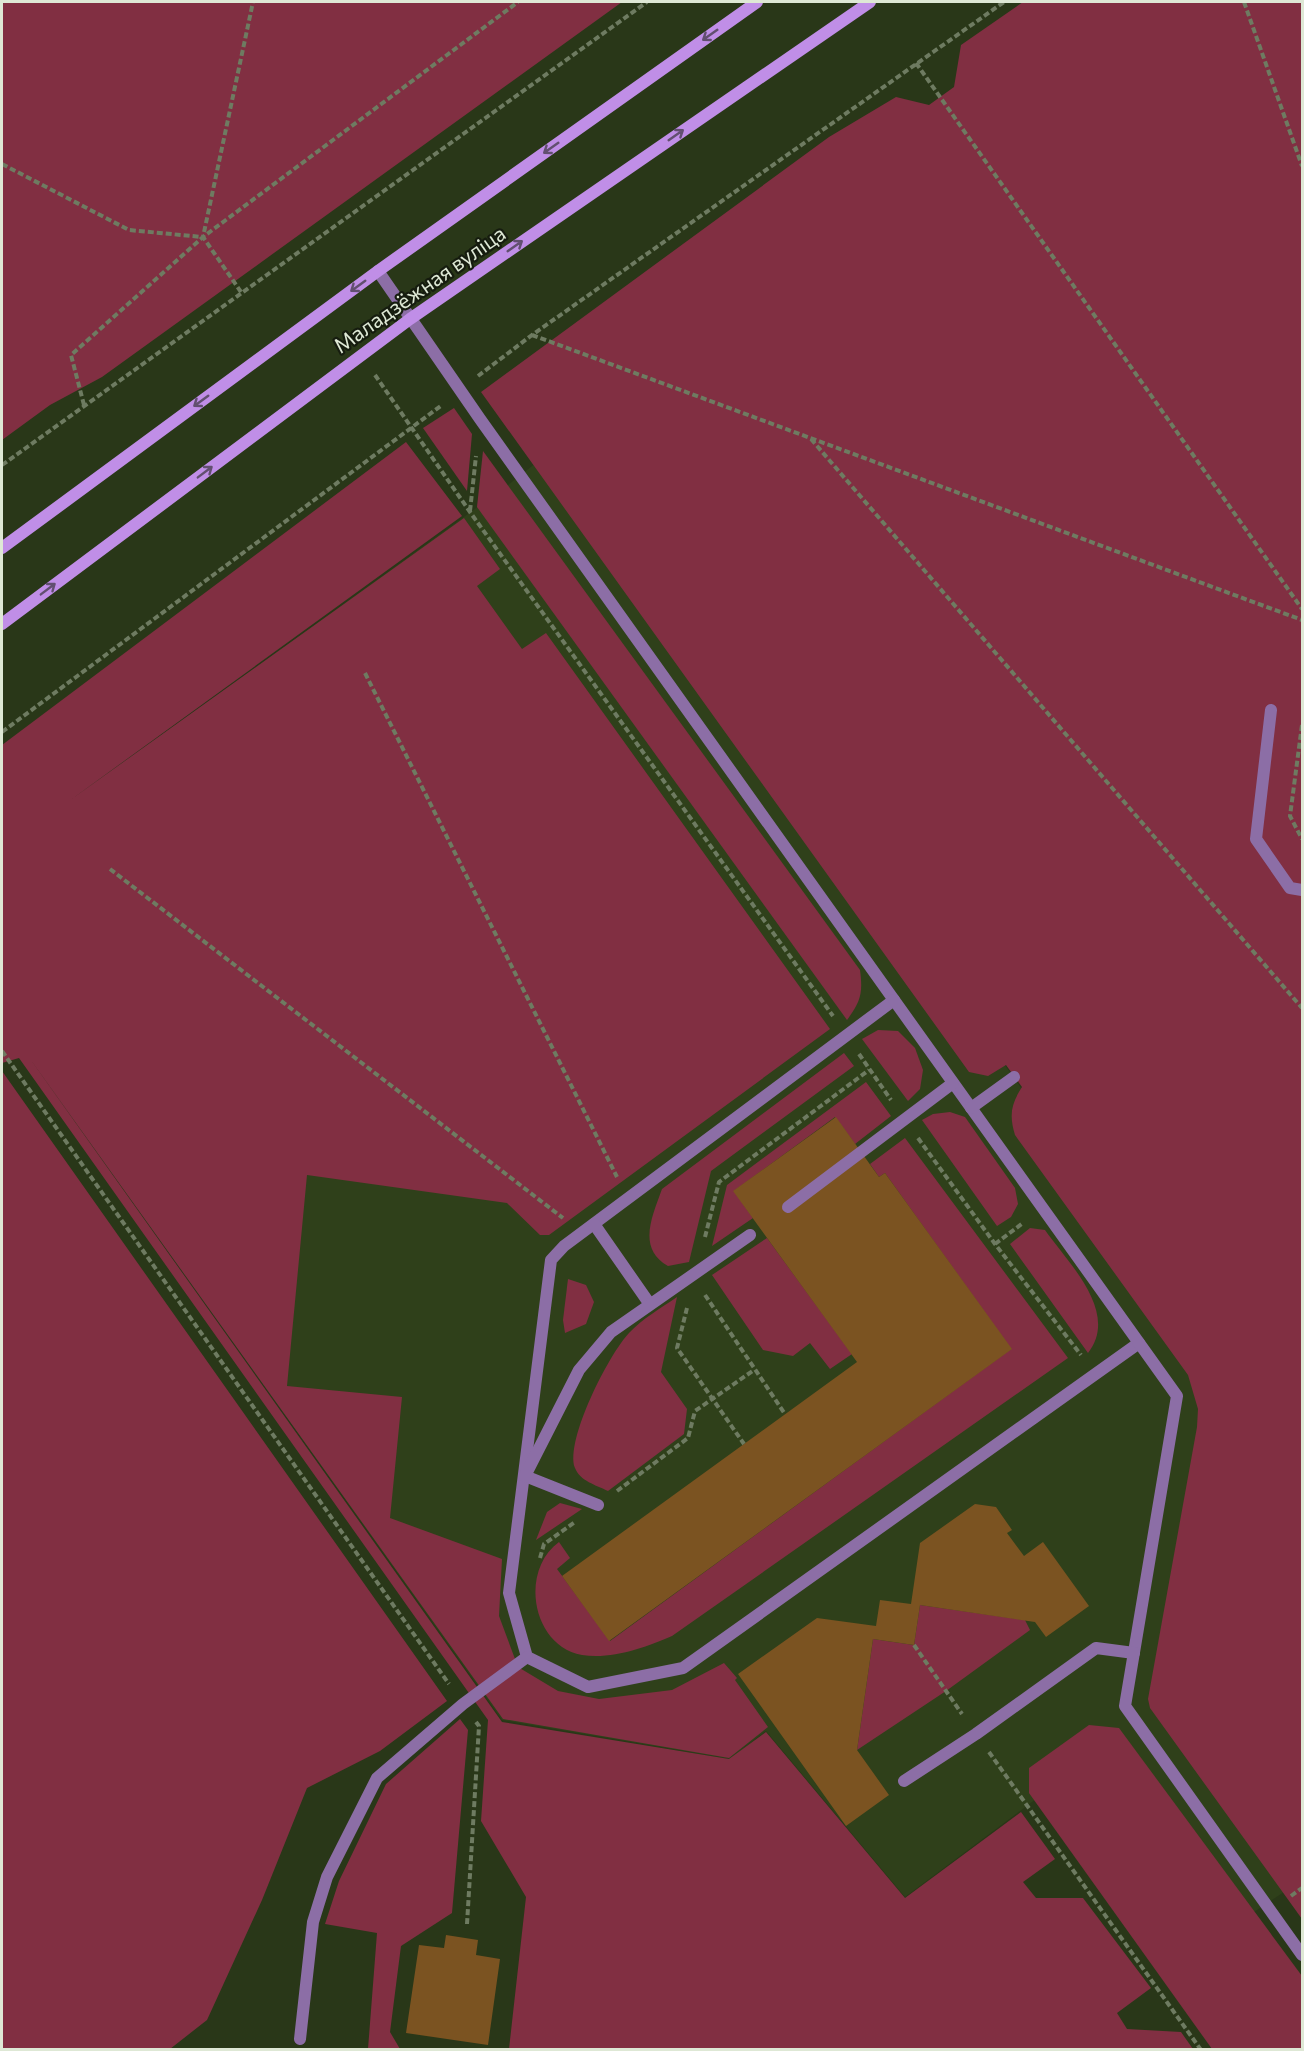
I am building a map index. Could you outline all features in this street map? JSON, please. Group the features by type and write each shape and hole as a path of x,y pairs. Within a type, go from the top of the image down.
{"main road":[{"name":"Маладзёжная вуліца","path":"2,548 378,271 757,2"},
{"name":"Маладзёжная вуліца","path":"2,624 410,319 870,2"}],"lane":[{"path":"378,271 460,391 1177,1396 1125,1706 1302,1955"},
{"path":"1271,710 1256,839 1290,888 1302,890"},
{"path":"894,1000 564,1246 551,1260 509,1593 527,1657 588,1687 683,1668 1139,1343"},
{"path":"971,1108 1014,1077"},
{"path":"788,1207 953,1083"},
{"path":"594,1224 649,1303"},
{"path":"525,1476 579,1370 611,1332 649,1303 750,1235"},
{"path":"525,1476 598,1505"},
{"path":"904,1780 976,1734 1096,1648 1134,1653"},
{"path":"300,2039 314,1922 327,1877 377,1778 463,1704 527,1657"}],"path":[{"path":"242,292 202,237 253,2"},
{"path":"84,405 71,355 202,237 518,2"},
{"path":"2,465 647,2"},
{"path":"2,732 411,429 532,335 1004,2"},
{"path":"1244,2 1302,166"},
{"path":"916,63 1302,609"},
{"path":"2,164 129,230 202,237"},
{"path":"532,335 1302,620"},
{"path":"361,355 470,512 995,1244 1097,1375"},
{"path":"470,512 480,419"},
{"path":"810,438 1302,1008"},
{"path":"365,673 628,1199"},
{"path":"1302,725 1290,816 1302,838"},
{"path":"110,869 582,1233"},
{"path":"2,1051 479,1726 467,1924"},
{"path":"995,1244 1042,1209"},
{"path":"700,1288 785,1414"},
{"path":"1072,1362 1082,1355"},
{"path":"539,1562 544,1544 688,1438 695,1411 754,1370"},
{"path":"720,1411 744,1444"},
{"path":"914,1646 1201,2049"}],"shaded area":[{"path":"2,2 622,2 102,377 50,405 2,440"},
{"path":"1023,2 1302,2 1302,1919 1150,1708 1148,1699 1197,1427 1198,1409 1188,1375 1015,1135 1012,1110 1022,1087 1006,1065 988,1076 969,1072 481,392 829,137 896,97 929,105 954,87 961,45"},
{"path":"454,408 472,434 467,491 423,428"},
{"path":"406,442 462,516 69,801 464,518 500,569 477,586 522,649 546,633 830,1029 549,1235 540,1235 507,1203 307,1175 287,1386 402,1397 390,1518 502,1559 499,1616 518,1667 558,1691 599,1699 672,1690 724,1663 737,1678 735,1680 768,1727 729,1758 503,1719 28,1056 502,1722 729,1759 766,1732 905,1898 1021,1812 1055,1859 1023,1882 1036,1898 1083,1898 1151,1988 1117,2013 1127,2029 1181,2032 1193,2049 509,2049 526,1897 481,1821 488,1720 19,1058 2,1063 2,745"},
{"path":"560,444 1302,1480 1302,1880 1248,1916 1120,1736 905,1897 766,1731 730,1759 502,1720 2,1016 2,851 508,485"},
{"path":"483,451 860,970 860,996 847,1020 477,507"},
{"path":"878,1030 898,1031 915,1048 923,1070 920,1089 908,1101 862,1039"},
{"path":"844,1053 854,1066 711,1171 689,1262 668,1266 658,1259 650,1241 650,1231 654,1210 662,1189"},
{"path":"2,1071 447,1701 380,1751 307,1788 262,1900 207,2020 170,2049 2,2049"},
{"path":"866,1082 891,1116 855,1144 835,1117 734,1191 753,1218 712,1246 727,1185"},
{"path":"950,1112 965,1117 1015,1188 1018,1204 1011,1217 997,1226 922,1120 933,1114"},
{"path":"905,1138 1068,1358 672,1636 640,1648 605,1656 582,1655 565,1649 552,1638 542,1623 537,1606 536,1588 539,1571 546,1555 559,1542 570,1558 557,1569 610,1641 1011,1349 885,1173 879,1177 870,1164"},
{"path":"1030,1228 1045,1230 1087,1288 1095,1305 1098,1321 1096,1337 1088,1353 1010,1244"},
{"path":"767,1238 852,1354 830,1369 810,1343 793,1356 763,1350 712,1275"},
{"path":"568,1279 586,1285 594,1302 586,1324 565,1333 563,1320"},
{"path":"677,1297 661,1372 687,1409 684,1434 608,1491 584,1479 575,1468 576,1438 582,1419 600,1378 629,1333"},
{"path":"560,1503 582,1509 536,1540 547,1512"},
{"path":"920,1605 1025,1620 1030,1630 946,1691 857,1750 873,1639 914,1645"},
{"path":"460,1719 468,1730 452,1913 401,1946 390,2032 400,2049 368,2049 377,1933 325,1924 339,1881 386,1784"},
{"path":"1089,1725 1119,1728 1302,1976 1302,2049 1212,2049 1029,1793 1029,1768"}],"building":[{"path":"836,1117 879,1177 885,1173 1012,1349 609,1641 562,1576 857,1362 733,1191"},
{"path":"975,1504 996,1507 1012,1530 1007,1533 1024,1556 1043,1542 1089,1606 1046,1637 1035,1622 920,1605 914,1645 873,1639 857,1750 889,1795 846,1826 738,1674 817,1618 876,1626 880,1600 911,1604 920,1543"},
{"path":"446,1935 478,1940 476,1955 500,1959 488,2045 406,2033 419,1945 444,1948"}]}
